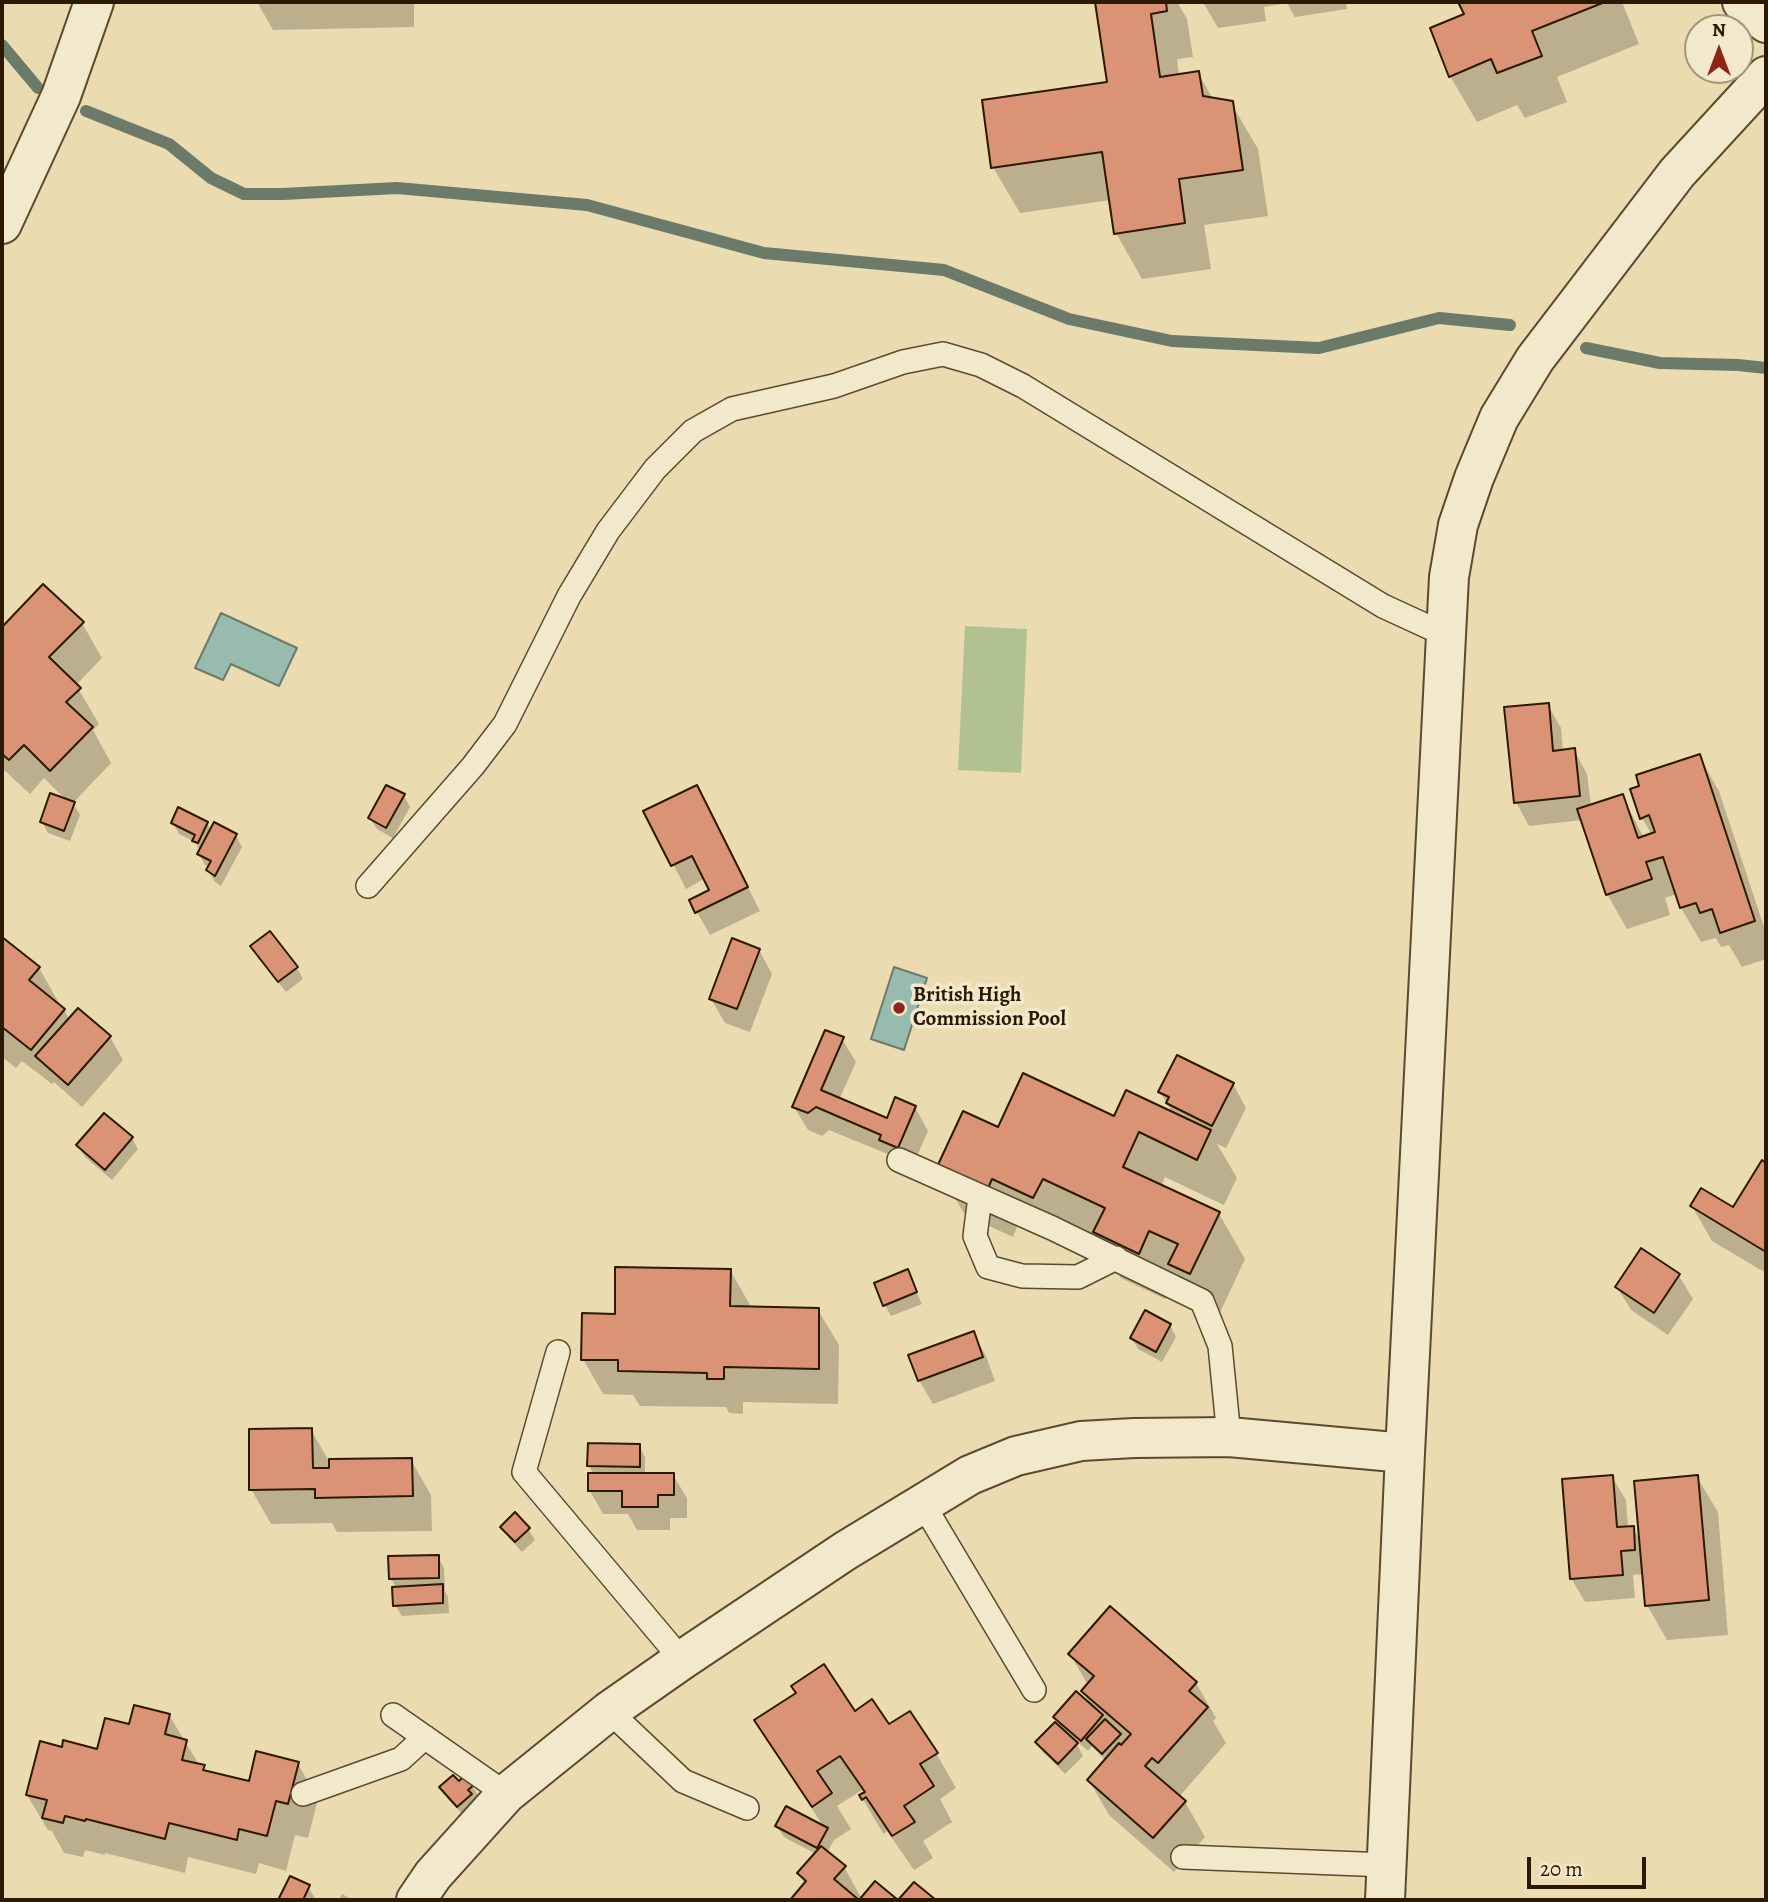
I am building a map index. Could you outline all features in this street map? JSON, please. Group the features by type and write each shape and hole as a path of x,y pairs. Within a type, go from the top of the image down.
{"street":[{"path":"2,224 61,96 94,2"},
{"path":"1742,2 1766,23"},
{"path":"1386,1883 1446,635 1450,577 1458,525 1499,418 1535,359 1677,173 1766,76"},
{"path":"416,1900 433,1875 506,1794 609,1711 845,1551 970,1475 1016,1456 1081,1441 1134,1438 1229,1437 1405,1452"}],"lane":[{"path":"368,886 505,724 569,596 602,542 655,469 674,450 693,432 732,409 834,386 902,362 943,354 981,365 1023,386 1383,606 1446,635"},
{"path":"899,1160 1115,1258 1202,1301 1220,1346 1229,1437"},
{"path":"980,1197 975,1236 988,1266 1022,1276 1078,1277 1115,1258"},
{"path":"558,1352 524,1472 682,1660"},
{"path":"923,1504 1034,1690"},
{"path":"609,1711 683,1781 747,1808"},
{"path":"393,1714 506,1794"},
{"path":"303,1794 401,1759 425,1737"},
{"path":"1183,1857 1386,1883"}],"green space":[{"path":"965,626 1027,629 1021,773 958,770"}],"water":[{"path":"221,613 297,648 279,686 231,664 223,680 195,668"},
{"name":"British High Commission Pool","path":"894,967 927,978 904,1050 871,1039"}],"building":[{"path":"1095,2 1166,2 1167,11 1151,14 1160,77 1199,71 1203,96 1233,101 1243,170 1179,179 1185,223 1114,234 1102,152 991,168 982,100 1107,82"},
{"path":"1458,2 1605,2 1532,31 1542,56 1497,73 1491,59 1449,77 1430,28 1464,14"},
{"path":"43,584 84,622 49,657 81,688 66,702 93,727 50,771 24,745 9,760 2,754 2,627"},
{"path":"1549,703 1553,751 1575,748 1580,796 1514,803 1504,707"},
{"path":"1700,754 1755,921 1720,933 1712,909 1700,913 1696,903 1680,908 1663,857 1646,862 1652,879 1606,895 1577,809 1623,794 1638,838 1655,832 1649,815 1640,819 1630,789 1639,786 1636,775"},
{"path":"386,785 405,794 386,828 368,818"},
{"path":"697,785 748,887 695,913 689,900 709,890 692,856 671,866 643,811"},
{"path":"50,793 75,802 64,831 40,822"},
{"path":"178,807 208,822 198,843 192,841 195,835 171,823"},
{"path":"214,822 237,834 215,876 206,870 211,861 197,854"},
{"path":"270,931 298,967 278,982 250,946"},
{"path":"2,937 40,967 29,980 65,1009 31,1050 2,1027"},
{"path":"732,938 760,949 737,1009 709,999"},
{"path":"78,1008 111,1036 68,1085 35,1056"},
{"path":"825,1030 844,1037 821,1090 887,1118 895,1097 916,1106 898,1148 879,1140 881,1135 816,1107 808,1113 792,1107"},
{"path":"1177,1055 1234,1083 1212,1126 1166,1103 1169,1097 1158,1092"},
{"path":"1023,1073 1114,1116 1126,1090 1211,1130 1197,1160 1139,1132 1123,1167 1220,1212 1190,1274 1168,1264 1178,1244 1149,1231 1139,1254 1093,1232 1105,1208 1043,1179 1033,1198 992,1179 986,1193 936,1169 963,1111 998,1127"},
{"path":"104,1113 133,1137 105,1170 76,1145"},
{"path":"1762,1160 1766,1163 1766,1252 1690,1206 1701,1188 1733,1207"},
{"path":"1641,1248 1680,1274 1654,1313 1615,1287"},
{"path":"615,1267 731,1269 730,1306 819,1308 819,1369 724,1367 724,1379 707,1379 707,1373 618,1371 618,1360 581,1360 582,1313 615,1314"},
{"path":"908,1269 917,1292 883,1306 874,1283"},
{"path":"1145,1310 1171,1324 1156,1352 1130,1338"},
{"path":"974,1331 983,1357 918,1381 908,1355"},
{"path":"312,1428 313,1468 329,1468 329,1459 412,1458 413,1496 315,1498 315,1489 249,1490 249,1429"},
{"path":"588,1443 640,1444 640,1467 587,1466"},
{"path":"588,1473 674,1473 674,1495 658,1495 658,1507 622,1507 622,1491 588,1491"},
{"path":"1613,1475 1617,1527 1634,1526 1635,1550 1621,1551 1623,1575 1570,1579 1562,1479"},
{"path":"1698,1475 1709,1600 1645,1606 1634,1481"},
{"path":"515,1512 530,1528 515,1542 500,1527"},
{"path":"439,1555 439,1578 389,1579 388,1556"},
{"path":"443,1584 443,1603 393,1606 392,1587"},
{"path":"1110,1606 1197,1682 1189,1691 1208,1707 1158,1763 1152,1758 1145,1766 1186,1801 1153,1838 1087,1780 1119,1743 1121,1745 1131,1734 1081,1691 1094,1676 1068,1654"},
{"path":"824,1664 855,1711 872,1699 889,1724 910,1711 938,1753 920,1764 934,1786 904,1806 915,1822 892,1836 866,1797 862,1800 859,1795 865,1792 840,1756 817,1771 832,1793 812,1807 754,1720 796,1693 791,1686"},
{"path":"1076,1691 1103,1715 1081,1741 1053,1717"},
{"path":"134,1705 170,1714 165,1734 187,1740 182,1760 205,1765 203,1770 249,1781 256,1751 299,1762 288,1804 276,1801 267,1836 239,1829 237,1840 169,1823 165,1839 86,1819 85,1821 65,1816 63,1823 42,1818 47,1800 26,1795 40,1741 62,1747 63,1740 97,1749 105,1718 129,1724"},
{"path":"1105,1719 1121,1734 1102,1754 1086,1739"},
{"path":"1055,1722 1078,1743 1058,1764 1035,1742"},
{"path":"453,1775 459,1781 465,1775 474,1785 468,1790 472,1794 457,1807 439,1787"},
{"path":"786,1806 828,1828 817,1848 775,1826"},
{"path":"821,1846 846,1866 834,1879 859,1900 790,1900 806,1881 797,1873"},
{"path":"290,1876 310,1885 303,1900 278,1900"},
{"path":"875,1881 898,1900 859,1900"},
{"path":"914,1882 936,1900 898,1900"}],"waterway":[{"path":"2,45 38,88"},
{"path":"86,111 169,144 211,178 244,194 397,188 587,205 764,253 944,270 1069,319 1172,341 1319,348 1439,318 1510,325"},
{"path":"1586,348 1660,363 1766,368"}],"place":[{"name":"British High Commission Pool","path":"899,1008"}]}
